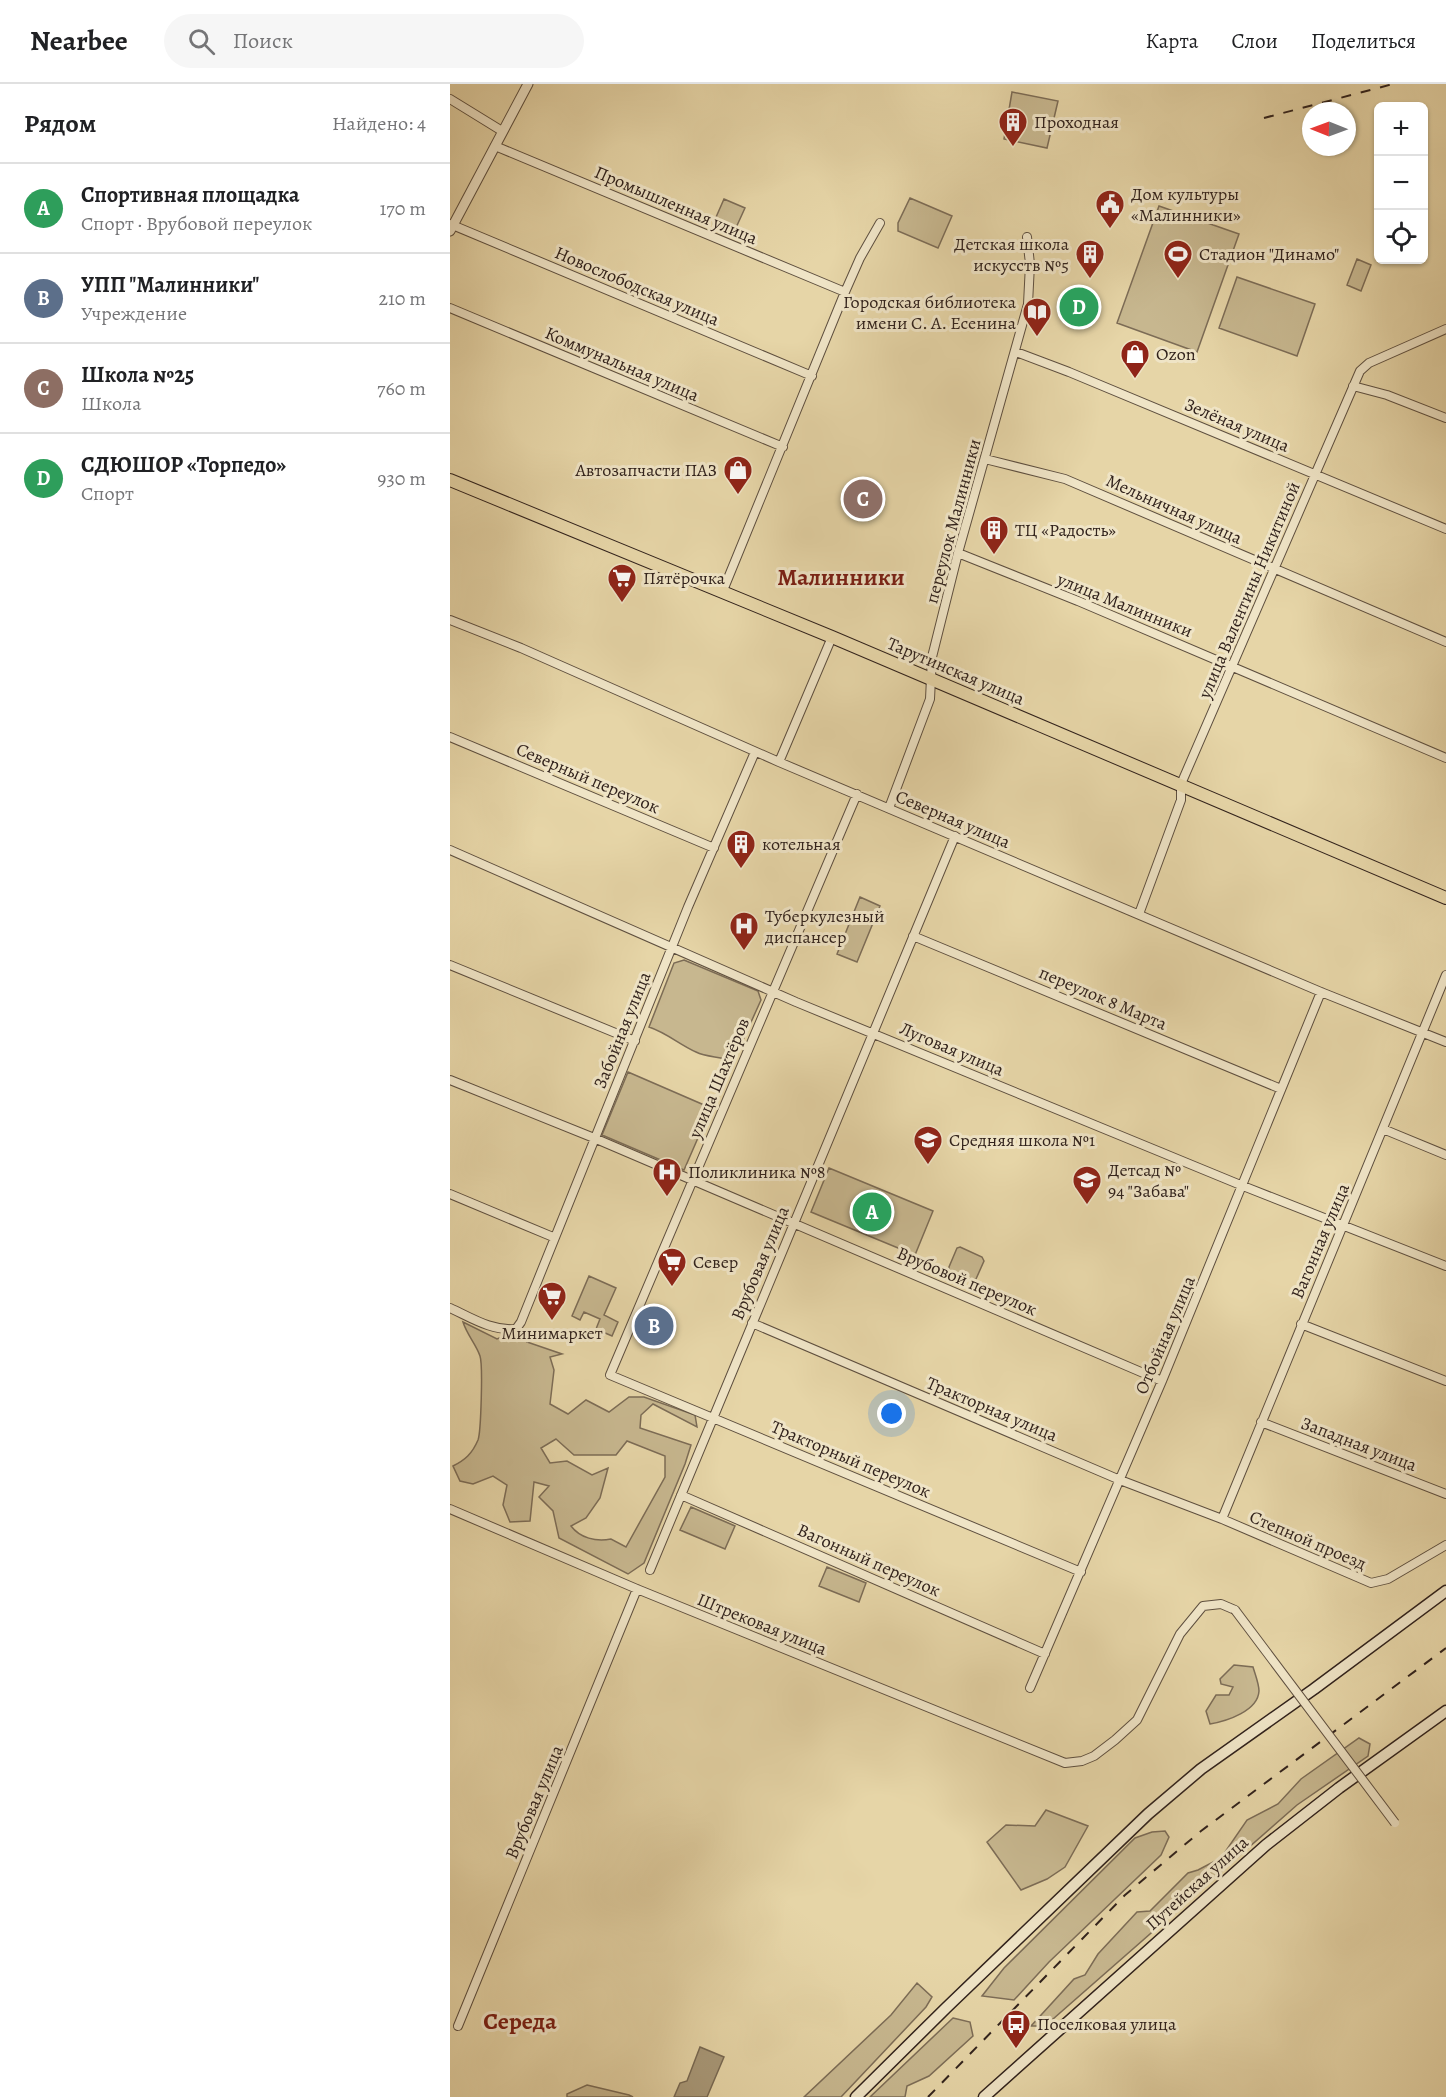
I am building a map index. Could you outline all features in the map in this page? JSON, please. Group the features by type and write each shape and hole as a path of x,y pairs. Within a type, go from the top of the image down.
{"main road":[{"name":"Тарутинская улица","path":"450,480 1181,784 1446,898"},
{"path":"856,2097 1165,1799 1201,1769 1446,1591"},
{"name":"Путейская улица","path":"984,2097 1266,1845 1339,1788 1446,1711"}],"street":[{"path":"451,226 528,84"},
{"path":"450,99 502,131"},
{"name":"Промышленная улица","path":"495,146 845,292"},
{"path":"722,592 845,292 860,258 880,223"},
{"name":"Новослободская улица","path":"451,226 812,376"},
{"name":"переулок Малинники","path":"889,808 930,699 932,657 958,553 1028,304 1027,237"},
{"name":"Коммунальная улица","path":"450,308 783,447"},
{"name":"улица Валентины Никитиной","path":"1139,914 1181,800 1181,784 1360,371 1369,363 1446,328"},
{"name":"Зелёная улица","path":"1016,352 1446,529"},
{"path":"1353,386 1387,395 1446,418"},
{"name":"Мельничная улица","path":"985,459 1065,479 1446,642"},
{"name":"улица Малинники","path":"958,553 1233,666 1446,758"},
{"name":"Северная улица","path":"450,620 521,648 755,752 1321,992 1446,1042"},
{"path":"779,762 832,638"},
{"name":"Северный переулок","path":"450,737 714,848"},
{"name":"Забойная улица","path":"450,1308 486,1326 504,1330 516,1329 520,1322 553,1237 755,752"},
{"name":"улица Шахтёров","path":"610,1375 857,794"},
{"name":"Врубовая улица","path":"650,1570 955,836"},
{"name":"Луговая улица","path":"450,850 772,991 1243,1186 1446,1266"},
{"name":"переулок 8 Марта","path":"913,936 1281,1089"},
{"path":"450,965 635,1041"},
{"name":"Вагонная улица","path":"1222,1519 1446,975"},
{"name":"Отбойная улица","path":"1030,1688 1162,1381 1321,992"},
{"name":"Врубовой переулок","path":"450,1080 594,1138 1162,1381"},
{"path":"1383,1129 1446,1155"},
{"path":"450,1194 553,1237"},
{"name":"Тракторная улица","path":"752,1323 1120,1480 1222,1519"},
{"path":"1301,1324 1446,1381"},
{"name":"Тракторный переулок","path":"610,1375 1081,1572"},
{"name":"Западная улица","path":"1261,1422 1446,1494"},
{"name":"Вагонный переулок","path":"681,1495 1046,1654"},
{"name":"Штрековая улица","path":"450,1509 637,1589 1065,1763 1082,1761 1094,1756 1137,1720 1180,1634 1203,1606 1221,1604 1235,1610 1395,1823"},
{"name":"Степной проезд","path":"1222,1519 1371,1583 1388,1579 1446,1545"},
{"name":"Врубовая улица","path":"458,2026 637,1589"}],"shaded area":[{"path":"1012,92 1058,101 1047,148 1004,139"},
{"path":"910,198 952,216 938,248 898,231 898,223"},
{"path":"724,199 745,208 734,232 713,224"},
{"name":"Стадион \"Динамо\"","path":"1159,206 1239,234 1197,352 1117,323"},
{"path":"1357,259 1371,265 1361,291 1347,285"},
{"path":"1237,277 1315,304 1297,356 1219,328"},
{"path":"860,897 880,906 857,962 837,954"},
{"path":"684,960 758,991 761,1000 733,1062 696,1052 649,1027 674,963"},
{"path":"628,1072 711,1108 684,1170 602,1135"},
{"path":"829,1168 933,1211 915,1255 811,1212"},
{"path":"960,1247 982,1257 984,1261 976,1279 973,1280 949,1271 957,1248"},
{"path":"589,1276 616,1288 604,1315 618,1322 612,1336 596,1329 600,1319 584,1312 580,1320 572,1316"},
{"path":"463,1322 497,1339 516,1331 521,1335 529,1331 527,1342 562,1354 550,1357 554,1370 550,1404 568,1414 586,1400 609,1412 629,1397 644,1397 695,1415 697,1427 653,1404 641,1415 640,1428 691,1445 644,1563 628,1574 559,1538 553,1511 539,1497 549,1486 534,1482 530,1521 510,1522 503,1505 507,1485 493,1476 473,1484 460,1481 453,1466 468,1456 478,1440 481,1398 480,1356","holes":["556,1439 574,1455 616,1455 627,1441 665,1456 665,1477 626,1547 611,1539 589,1538 579,1534 571,1526 586,1518 600,1498 608,1468 592,1475 567,1461 550,1463 541,1448"]},
{"path":"691,1507 735,1526 725,1549 680,1530"},
{"path":"827,1567 866,1583 859,1602 819,1586"},
{"path":"1234,1665 1253,1667 1259,1688 1257,1698 1248,1709 1240,1714 1210,1724 1206,1711 1216,1695 1229,1695 1233,1687 1221,1684 1220,1679"},
{"path":"1359,1738 1370,1744 1368,1756 1297,1805 1045,2026 1031,2026 1074,1979 1085,1975 1098,1954 1137,1912 1150,1911 1188,1873 1221,1858 1247,1820 1278,1804 1301,1779"},
{"path":"1046,1810 1088,1826 1065,1867 1047,1879 1021,1890 987,1842 1006,1825 1035,1826"},
{"path":"1165,1831 1169,1837 1161,1855 1049,1962 1014,2000 982,1996 1004,1968 1135,1838 1152,1832"},
{"path":"917,1983 932,1997 926,2007 841,2097 804,2097 891,2015"},
{"path":"953,2018 970,2022 973,2036 929,2076 907,2086 905,2097 870,2097"},
{"path":"700,2047 724,2057 707,2097 674,2097 680,2083 687,2081"},
{"path":"587,2085 633,2097 567,2097 567,2094"}],"railway":[{"path":"1264,118 1393,84"},
{"path":"928,2097 1125,1895 1201,1831 1446,1648"}],"place":[{"name":"Проходная","path":"1013,148"},
{"name":"Дом культуры «Малинники»","path":"1110,230"},
{"name":"Детская школа искусств №5","path":"1090,280"},
{"name":"Стадион \"Динамо\"","path":"1178,280"},
{"name":"СДЮШОР «Торпедо»","path":"1079,307"},
{"name":"Городская библиотека имени С. А. Есенина","path":"1037,338"},
{"name":"Ozon","path":"1135,380"},
{"name":"Автозапчасти ПАЗ","path":"738,496"},
{"name":"Школа №25","path":"863,499"},
{"name":"ТЦ «Радость»","path":"994,556"},
{"name":"Пятёрочка","path":"622,604"},
{"name":"котельная","path":"741,870"},
{"name":"Туберкулезный диспансер","path":"744,952"},
{"name":"Средняя школа №1","path":"928,1166"},
{"name":"Поликлиника №8","path":"667,1198"},
{"name":"Детсад № 94 \"Забава\"","path":"1087,1206"},
{"name":"Спортивная площадка","path":"872,1212"},
{"name":"Север","path":"672,1288"},
{"name":"Минимаркет","path":"552,1322"},
{"name":"УПП \"Малинники\"","path":"654,1326"},
{"name":"Поселковая улица","path":"1016,2050"}],"district":[{"name":"Малинники","path":"841,577"},
{"name":"Середа","path":"520,2021"}]}
